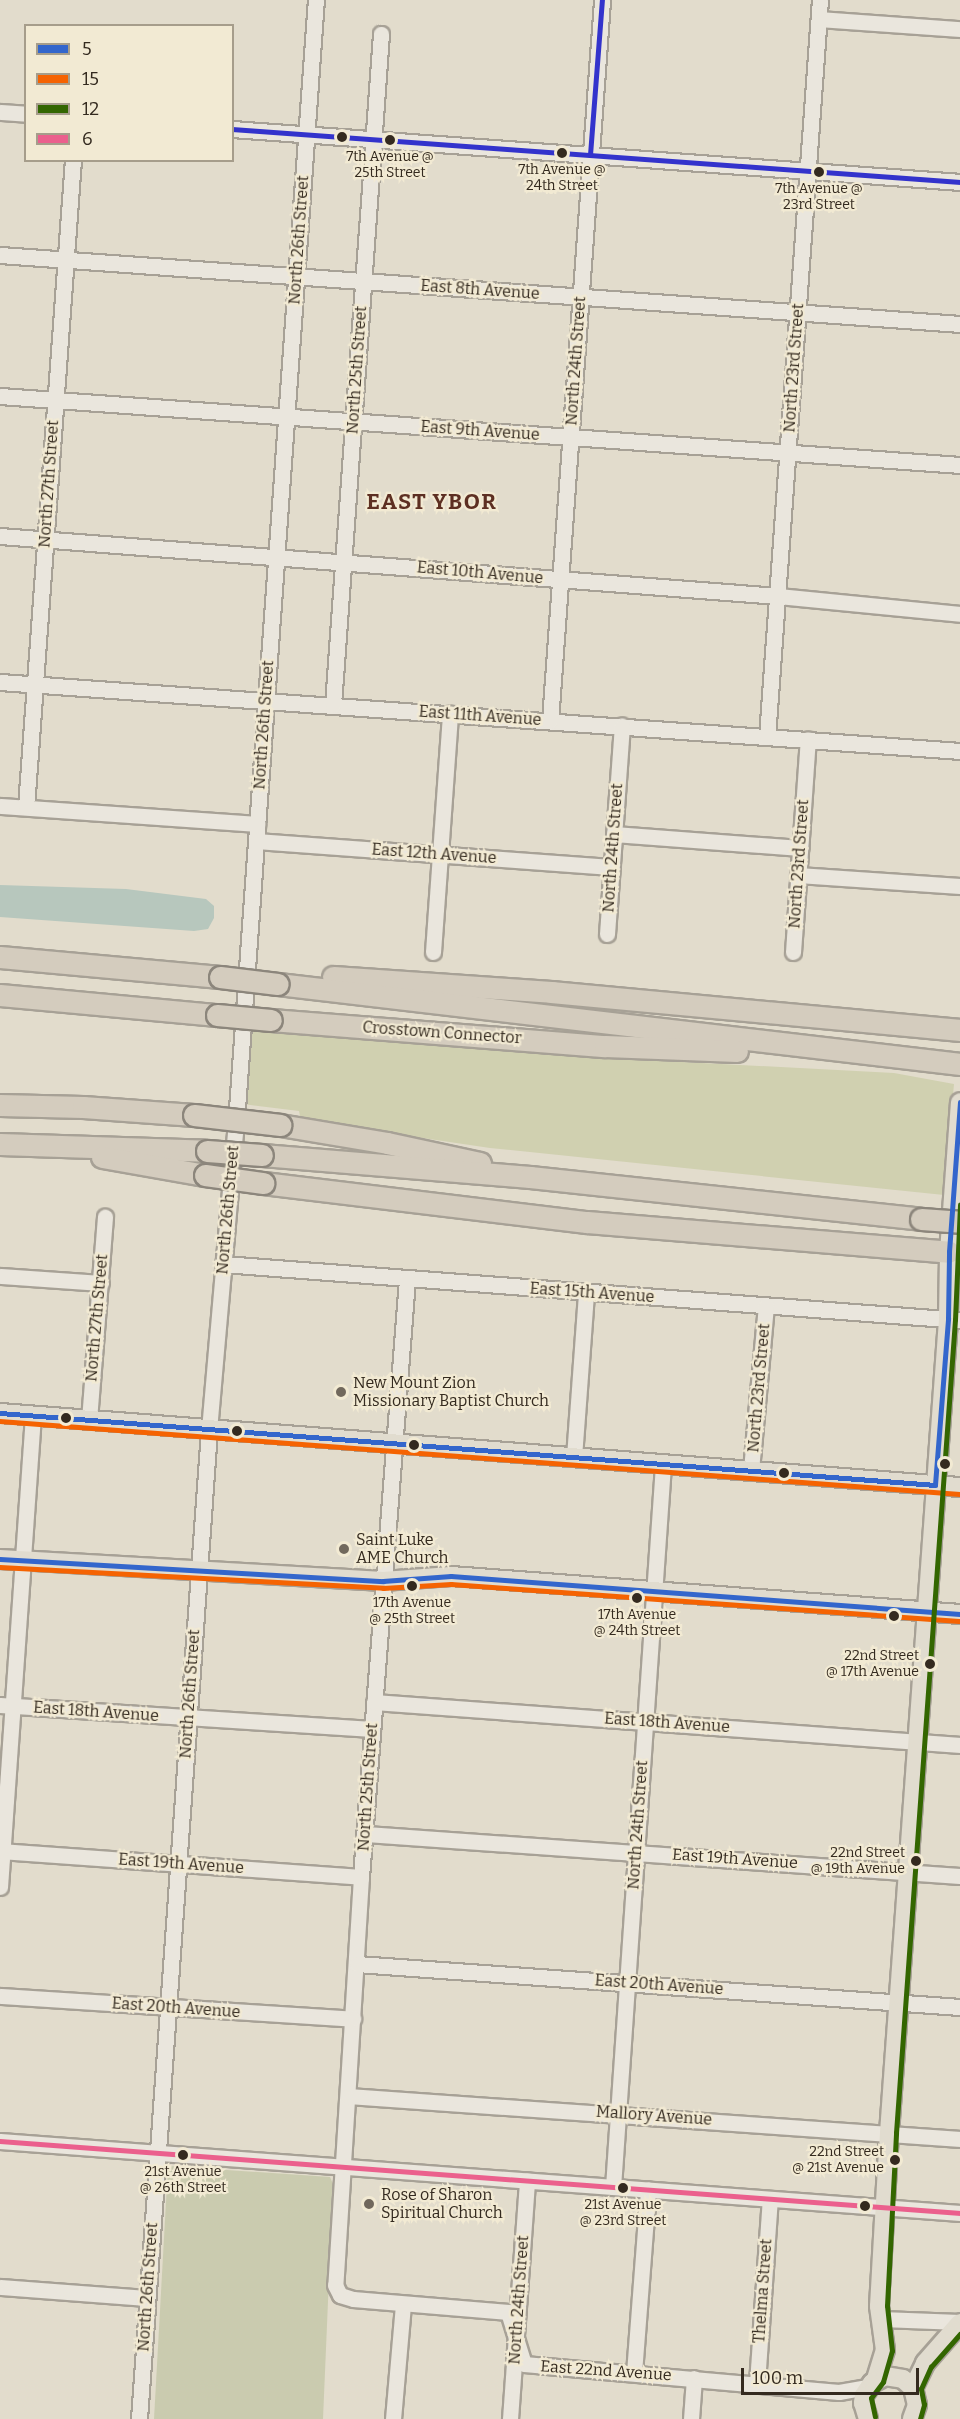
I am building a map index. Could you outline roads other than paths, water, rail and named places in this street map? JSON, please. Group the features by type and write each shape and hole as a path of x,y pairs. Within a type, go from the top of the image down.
{"highway":[{"path":"0,957 279,979 424,982 960,1030"},
{"path":"279,979 960,1064"},
{"name":"Crosstown Connector","path":"0,995 272,1020 605,1046 884,1056"},
{"path":"0,1105 94,1108 194,1115 280,1125 435,1152 530,1177"},
{"path":"0,1144 262,1155 530,1177 960,1222"},
{"path":"33,1144 205,1175 587,1222 955,1252"}],"main road":[{"path":"866,2416 864,2395 872,2383 885,2350 880,2319 889,2133 935,1485 954,1319 960,1101"},
{"path":"0,1413 960,1487"},
{"path":"0,1558 383,1581 451,1576 960,1614"},
{"path":"916,2417 917,2398 914,2388 925,2362 960,2322"},
{"path":"872,2383 894,2376 914,2388"}],"street":[{"name":"North 26th Street","path":"139,2419 209,1430 256,841 316,0"},
{"name":"North 24th Street","path":"550,721 602,0"},
{"name":"North 23rd Street","path":"767,737 820,0"},
{"path":"819,19 960,29"},
{"name":"North 25th Street","path":"333,705 381,34"},
{"path":"0,112 24,114"},
{"path":"234,129 960,182"},
{"name":"North 27th Street","path":"26,807 73,162"},
{"name":"East 8th Avenue","path":"0,255 960,324"},
{"name":"East 9th Avenue","path":"0,396 960,465"},
{"name":"East 10th Avenue","path":"0,536 778,596 960,615"},
{"name":"East 11th Avenue","path":"0,682 960,751"},
{"path":"433,952 450,714"},
{"name":"North 24th Street","path":"607,934 622,726"},
{"name":"North 23rd Street","path":"793,952 808,740"},
{"path":"0,806 257,824"},
{"path":"614,834 800,848"},
{"name":"East 12th Avenue","path":"256,841 611,867"},
{"path":"798,875 960,886"},
{"name":"North 27th Street","path":"89,1420 105,1217"},
{"name":"East 15th Avenue","path":"223,1264 954,1319"},
{"path":"0,1276 101,1283"},
{"name":"North 25th Street","path":"340,2295 335,2285 337,2223 345,2166 372,1729 407,1279"},
{"path":"574,1457 586,1293"},
{"name":"North 23rd Street","path":"751,1470 766,1306"},
{"path":"0,1887 6,1706 33,1416"},
{"name":"North 24th Street","path":"613,2187 663,1464"},
{"name":"East 18th Avenue","path":"374,1702 960,1745"},
{"name":"East 18th Avenue","path":"6,1706 372,1729"},
{"name":"East 19th Avenue","path":"366,1834 636,1851 960,1876"},
{"name":"East 19th Avenue","path":"1,1851 362,1877"},
{"name":"East 20th Avenue","path":"357,1964 960,2007"},
{"name":"East 20th Avenue","path":"0,1996 353,2019"},
{"name":"Mallory Avenue","path":"348,2096 960,2139"},
{"path":"0,2141 960,2213"},
{"name":"North 24th Street","path":"510,2419 527,2181"},
{"path":"634,2373 648,2190"},
{"name":"Thelma Street","path":"757,2383 770,2199"},
{"path":"0,2287 146,2298"},
{"name":"East 22nd Avenue","path":"340,2295 403,2304 508,2312 524,2364 839,2392 872,2383"},
{"path":"393,2419 403,2304"},
{"path":"880,2319 960,2322"},
{"path":"692,2419 694,2378"},
{"path":"839,2392 866,2416"}],"place":[{"name":"7th Avenue @ 25th Street","path":"390,140"},
{"name":"7th Avenue @ 24th Street","path":"562,153"},
{"name":"7th Avenue @ 23rd Street","path":"819,172"},
{"name":"New Mount Zion Missionary Baptist Church","path":"341,1392"},
{"name":"Saint Luke AME Church","path":"344,1549"},
{"name":"17th Avenue @ 25th Street","path":"412,1586"},
{"name":"17th Avenue @ 24th Street","path":"637,1598"},
{"name":"22nd Street @ 17th Avenue","path":"930,1664"},
{"name":"22nd Street @ 19th Avenue","path":"916,1861"},
{"name":"21st Avenue @ 26th Street","path":"183,2155"},
{"name":"22nd Street @ 21st Avenue","path":"895,2160"},
{"name":"21st Avenue @ 23rd Street","path":"623,2188"},
{"name":"Rose of Sharon Spiritual Church","path":"369,2204"}],"district":[{"name":"EAST YBOR","path":"432,502"}]}
